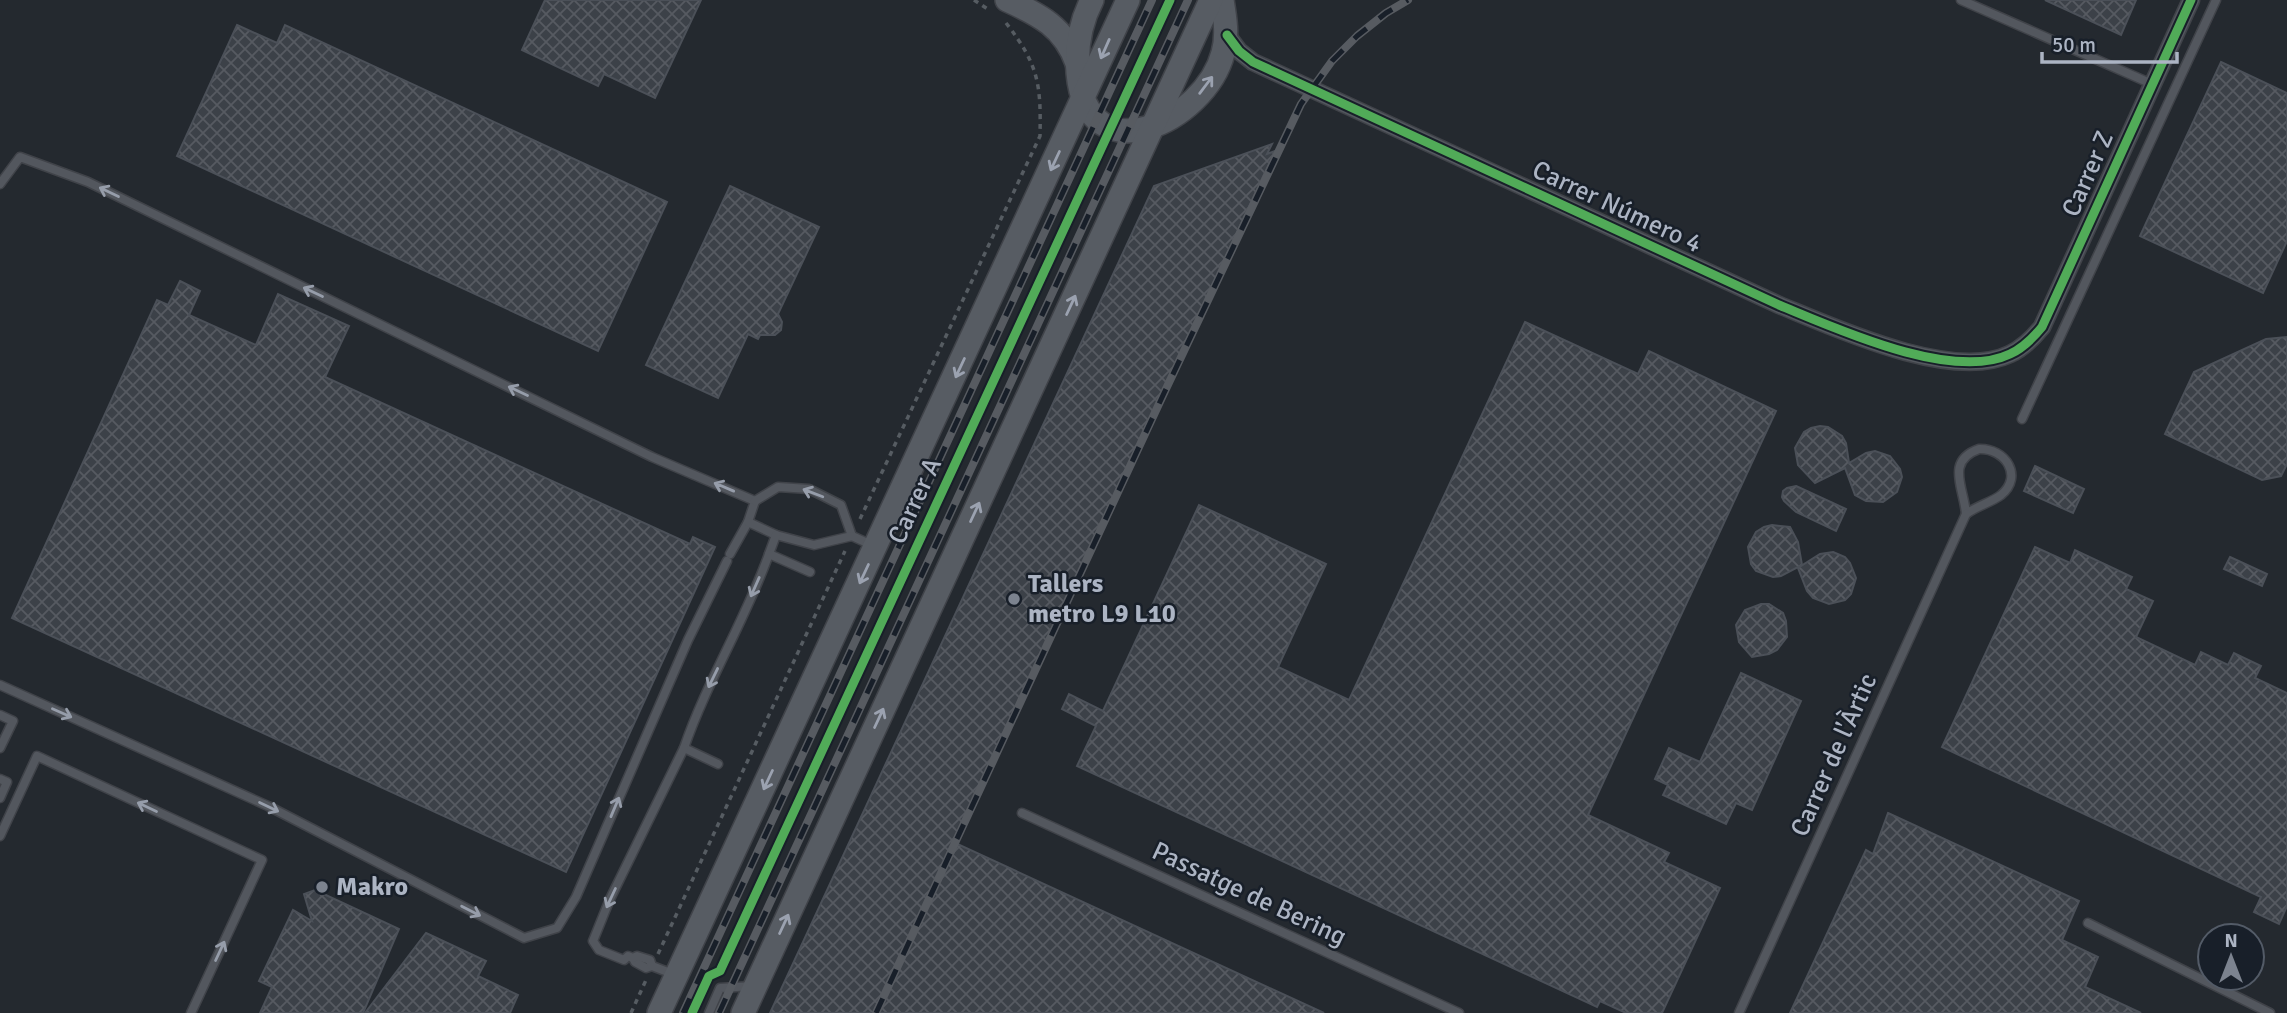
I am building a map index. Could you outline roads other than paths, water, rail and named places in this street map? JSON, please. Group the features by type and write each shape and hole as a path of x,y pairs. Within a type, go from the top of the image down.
{"main road":[{"path":"1007,0 1044,19 1068,42 1077,63 1083,99 1100,123 1111,129 1135,132 1154,127 1181,112 1219,66 1227,35 1222,0"},
{"path":"1077,63 1079,39 1091,0"},
{"name":"Carrer A","path":"660,1013 1128,0"},
{"path":"743,1013 1211,0"}],"street":[{"name":"Carrer Z","path":"2010,355 2034,337 2042,327 2191,0"},
{"name":"Carrer Número 4","path":"1227,35 1239,51 1253,62 1779,305 1854,336 1908,353 1954,360 1975,362 2010,355"}],"lane":[{"path":"1961,0 2152,84"},
{"name":"Carrer Z","path":"2022,419 2216,0"},
{"path":"0,184 20,157 88,182 652,457 755,500"},
{"path":"1988,449 1996,451 2008,463 2010,481 2000,496 1966,514 1965,498 1959,480 1960,464 1972,452 1988,449"},
{"path":"0,685 268,806 524,938 556,928 576,897 688,640 748,522 755,500 778,487 809,489 841,505 852,536"},
{"name":"Carrer de l'Àrtic","path":"1740,1013 1966,514"},
{"path":"748,522 776,535 814,545 852,536 877,547"},
{"path":"677,976 652,966 646,968 630,957 624,960 599,950 593,941 610,899 684,748 705,693 743,616 776,535"},
{"path":"769,554 810,572"},
{"path":"0,715 4,736"},
{"path":"0,724 4,736"},
{"path":"684,748 718,764"},
{"path":"0,836 37,756 262,860 191,1013"},
{"path":"0,779 7,782 0,798"},
{"name":"Passatge de Bering","path":"1022,813 1459,1013"},
{"path":"2088,923 2270,1013"},
{"path":"709,1013 720,988 755,986"}],"railway":[{"path":"683,1013 1152,0"},
{"path":"719,1013 1188,0"},
{"path":"876,1013 1301,104 1332,61 1357,36 1408,0"}],"place":[{"name":"Tallers metro L9 L10","path":"1014,599"},
{"name":"Makro","path":"322,887"}]}
